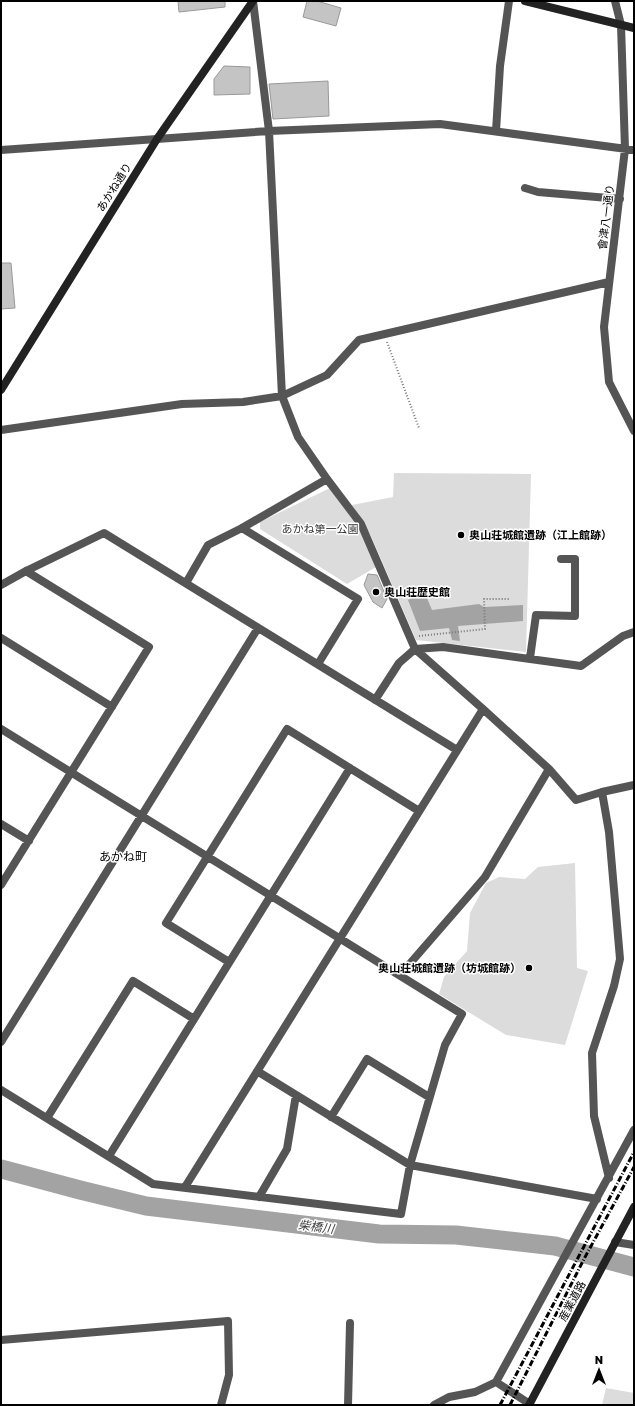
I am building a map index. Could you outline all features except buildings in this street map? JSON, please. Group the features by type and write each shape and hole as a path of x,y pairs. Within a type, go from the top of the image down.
{"street":[{"path":"253,1 269,131 282,396 298,437 361,524 415,649 483,708 549,769 576,800 602,792 634,785"},
{"name":"あかね通り","path":"1,390 156,139 253,1"},
{"path":"496,131 500,66 509,1"},
{"path":"525,1 634,28"},
{"name":"會津八一通り","path":"615,1 622,25 625,149 604,327 609,382 634,431"},
{"path":"1,150 269,131 440,124 634,150"},
{"path":"524,188 538,192 620,199"},
{"path":"1,430 182,404 243,402 282,396 327,375 359,340 609,282"},
{"path":"186,583 208,545 242,528 327,479"},
{"path":"242,528 358,599 318,664"},
{"path":"1,585 26,571 104,533 457,750"},
{"path":"530,658 536,615 574,616 575,559 561,559"},
{"path":"1,885 149,647 26,571"},
{"path":"1,1042 258,628"},
{"path":"375,700 398,663 415,649 443,647 581,666 623,636 634,632"},
{"path":"1,638 112,707"},
{"path":"185,1188 483,708"},
{"path":"1,729 462,1014 445,1045 429,1097 410,1165 401,1214 153,1184 1,1090"},
{"path":"229,962 166,923 287,729 419,811"},
{"path":"109,1156 350,768"},
{"path":"400,975 485,877 549,769"},
{"path":"602,792 609,832 620,959 614,986 592,1053 594,1116 609,1178"},
{"path":"1,824 29,841"},
{"path":"47,1118 133,980 194,1018"},
{"path":"331,1117 367,1059 429,1097"},
{"path":"257,1071 410,1165 597,1199"},
{"path":"259,1197 287,1149 296,1095"},
{"path":"434,1405 448,1397 475,1392 496,1382 634,1130"},
{"name":"産業道路","path":"530,1404 634,1207"},
{"path":"615,1242 634,1245"},
{"path":"1,1340 228,1321 228,1375 221,1405"},
{"path":"348,1405 350,1324"},
{"path":"496,1382 530,1404"}],"path":[{"path":"384,334 419,428"},
{"path":"417,636 485,629 484,599 509,598"}],"green space":[{"path":"394,473 531,474 526,652 416,640 371,536 352,505 393,497"},
{"name":"あかね第一公園","path":"330,488 360,530 376,567 347,584 260,529 260,522"},
{"path":"575,863 577,968 588,971 565,1045 506,1035 439,994 444,977 467,951 470,913 486,883 499,877 525,879 538,867"},
{"path":"606,1388 634,1393 634,1405 602,1405"}],"shaded area":[{"path":"424,591 432,610 479,604 484,607 523,605 523,621 458,626 460,641 452,640 449,628 420,631 408,600"}],"waterway":[{"name":"柴橋川","path":"1,1169 146,1206 379,1234 456,1235 555,1246 634,1267"}],"railway":[{"path":"500,1405 634,1152"},
{"path":"510,1405 584,1259 634,1167"}],"place":[{"name":"奥山荘城館遺跡（江上館跡）","path":"461,535"},
{"name":"奥山荘歴史館","path":"376,592"},
{"name":"奥山荘城館遺跡（坊城館跡）","path":"529,968"}],"district":[{"name":"あかね町","path":"123,857"}]}
